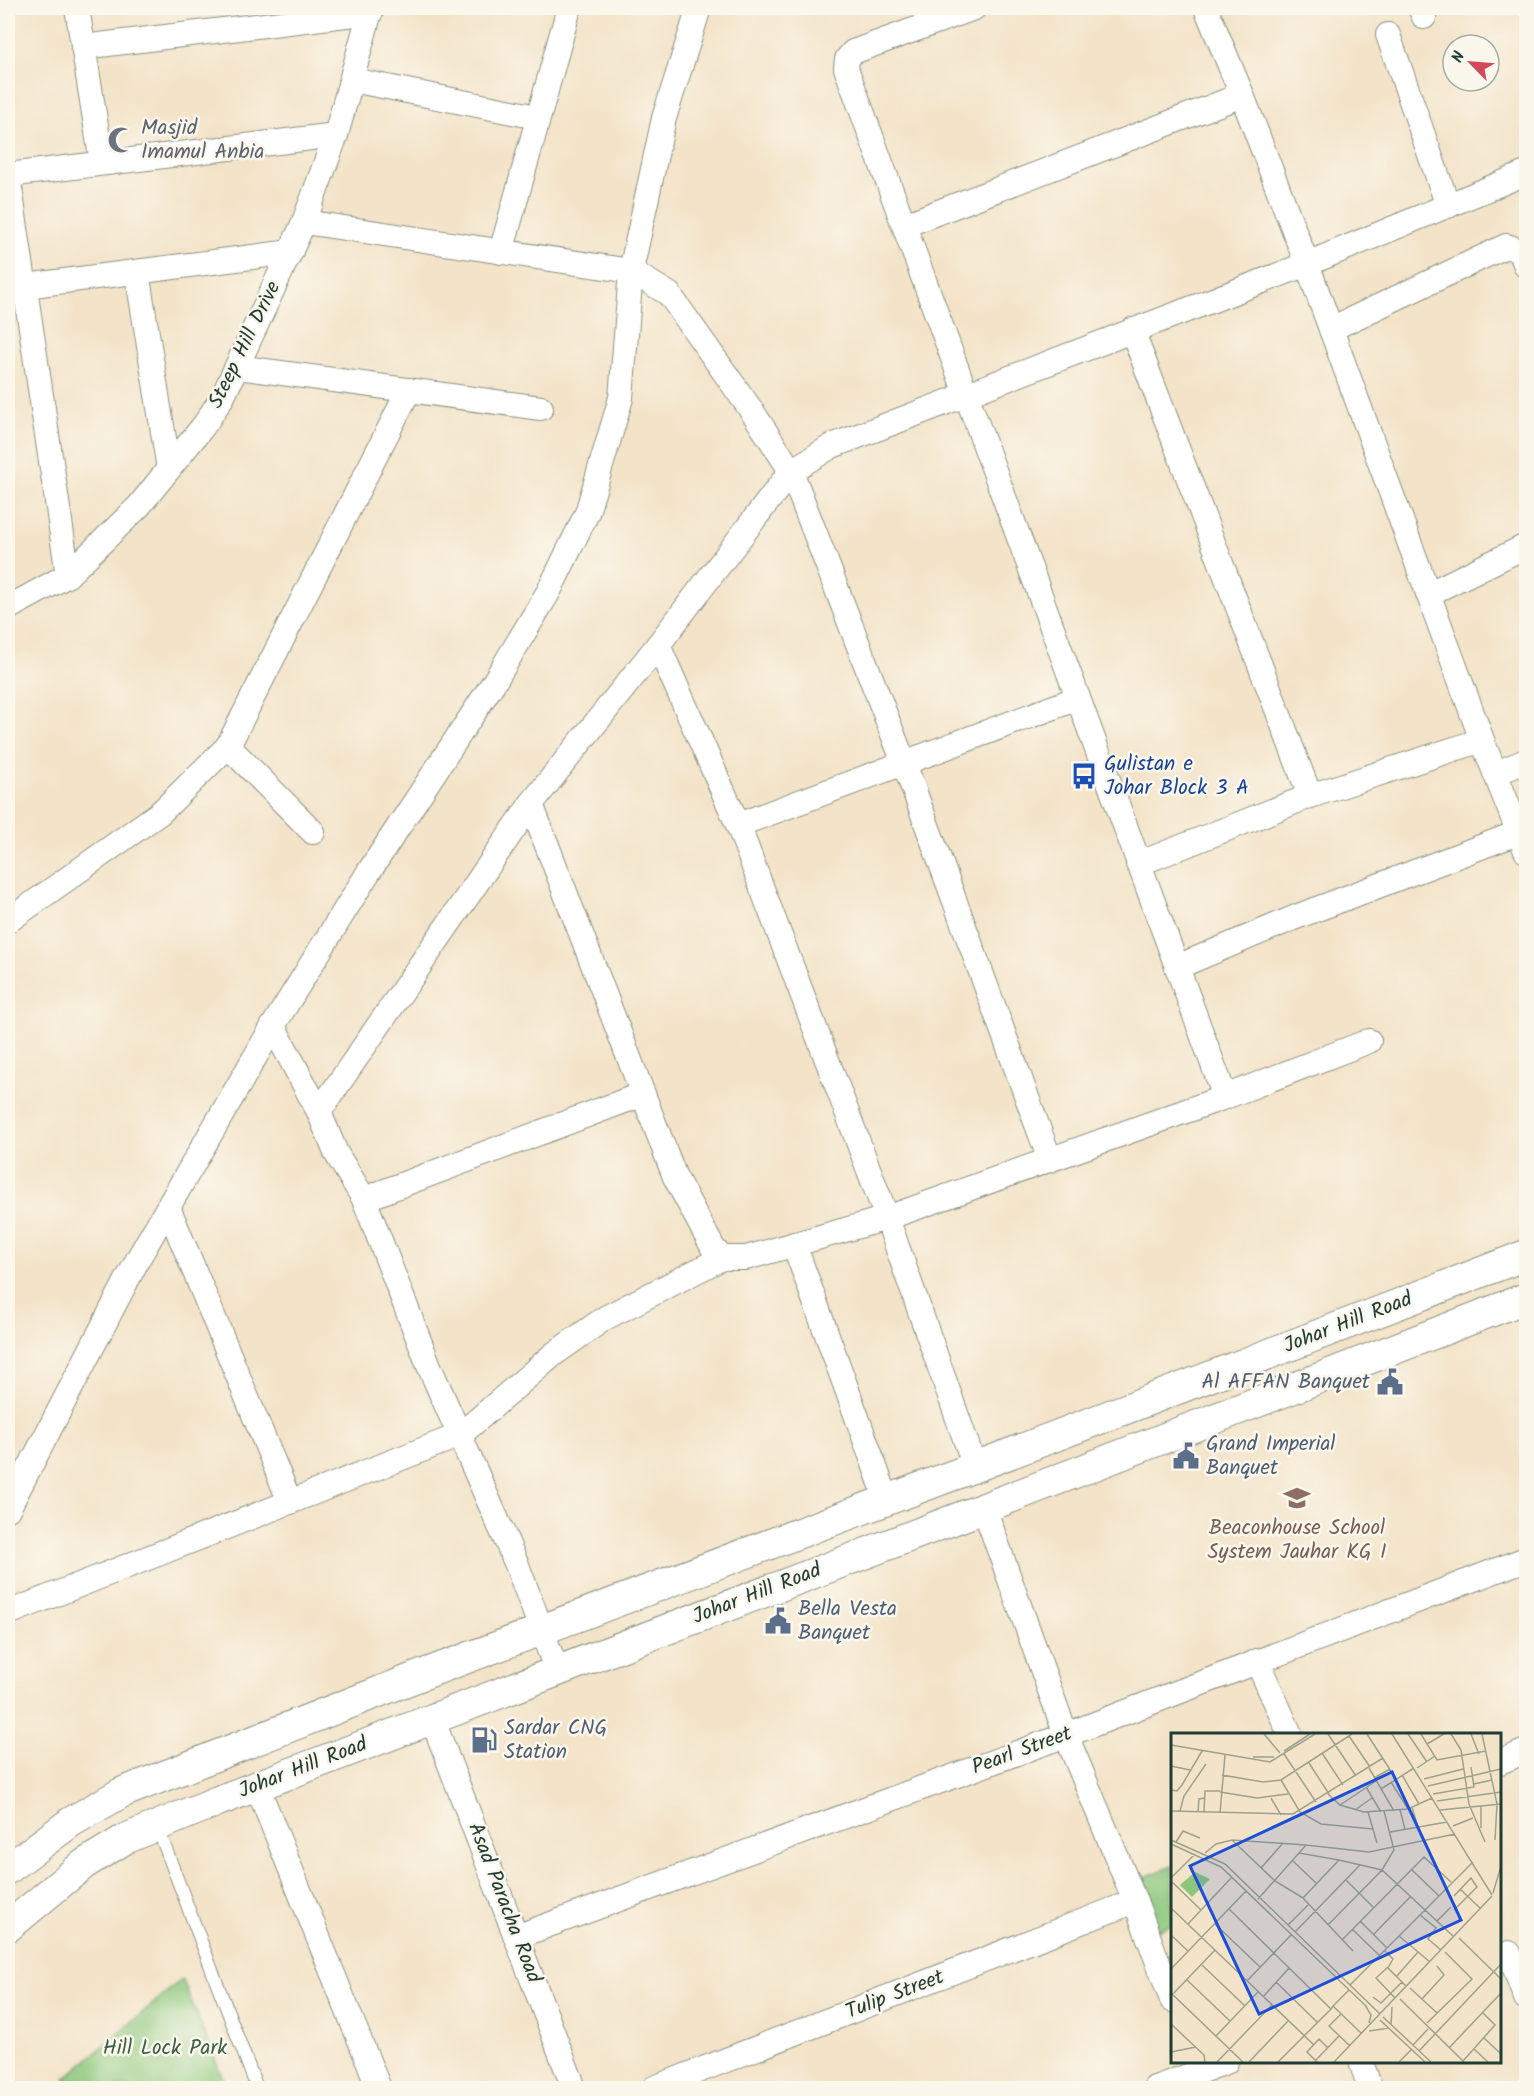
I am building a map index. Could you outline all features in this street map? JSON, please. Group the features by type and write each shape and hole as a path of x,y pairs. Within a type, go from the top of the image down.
{"street":[{"path":"77,8 102,163"},
{"path":"501,252 568,8"},
{"path":"8,1509 139,1257 273,1026 368,873 496,679 549,591 587,513 621,398 631,271 664,118 699,8"},
{"path":"974,8 853,52 847,58 846,68 1225,1097"},
{"path":"1177,967 1296,917 1523,842 1482,740 1307,264 1206,8"},
{"path":"83,47 371,10"},
{"name":"Steep Hill Drive","path":"8,608 68,575 139,506 205,424 223,396 304,222 336,135 371,10"},
{"path":"1388,35 1448,206"},
{"path":"352,80 537,117"},
{"path":"905,225 1242,95"},
{"path":"68,575 8,175 336,135"},
{"path":"320,1112 531,804 658,645 791,471 832,446 1307,264 1527,173"},
{"path":"304,222 631,271 669,294 742,396 791,471 904,763 1050,1160"},
{"path":"1330,329 1506,246 1516,248 1522,254 1527,266"},
{"path":"25,286 291,252"},
{"path":"136,272 169,469"},
{"path":"1132,330 1310,796"},
{"path":"237,367 541,408"},
{"path":"8,921 161,812 228,746 409,390"},
{"path":"1428,594 1527,546"},
{"path":"1438,619 1444,614 1469,574"},
{"path":"658,645 738,825 887,1218 975,1467"},
{"path":"738,825 1078,698"},
{"path":"1138,864 1310,796 1482,740"},
{"path":"228,746 313,832"},
{"path":"1496,773 1527,761"},
{"path":"531,804 675,1177 713,1248 722,1258"},
{"path":"273,1026 320,1112 336,1153 364,1199 429,1366 517,1565 557,1671"},
{"path":"8,1613 460,1435 554,1354 605,1318 722,1258 746,1258 887,1218 1225,1097 1369,1041"},
{"path":"364,1199 643,1094"},
{"path":"168,1208 290,1502"},
{"path":"794,1244 887,1500"},
{"name":"Johar Hill Road","path":"8,1869 71,1822 122,1793 541,1630 975,1467 1527,1255"},
{"name":"Johar Hill Road","path":"8,1927 84,1864 125,1839 432,1718 1527,1298"},
{"path":"984,1508 1066,1735 1135,1900 1171,1995"},
{"name":"Pearl Street","path":"516,1937 1066,1735 1527,1559"},
{"path":"1257,1661 1290,1733"},
{"name":"Asad Paracha Road","path":"432,1718 574,2088"},
{"path":"1501,1762 1527,1751"},
{"path":"257,1786 379,2088"},
{"name":"Tulip Street","path":"654,2088 1135,1900"},
{"path":"1512,1951 1527,1998"},
{"path":"1155,2088 1198,2067 1217,2063"},
{"path":"1361,2063 1370,2088"}],"lane":[{"path":"157,1826 257,2088"}],"green space":[{"path":"1171,1866 1171,1925 1158,1930 1140,1879"},
{"name":"Hill Lock Park","path":"182,1979 227,2088 68,2088 65,2079"}],"place":[{"name":"Masjid Imamul Anbia","path":"121,140"},
{"name":"Gulistan e Johar Block 3 A","path":"1084,776"},
{"name":"Al AFFAN Banquet","path":"1390,1382"},
{"name":"Grand Imperial Banquet","path":"1186,1456"},
{"name":"Beaconhouse School System Jauhar KG I","path":"1297,1498"},
{"name":"Bella Vesta Banquet","path":"778,1621"},
{"name":"Sardar CNG Station","path":"484,1740"}]}
